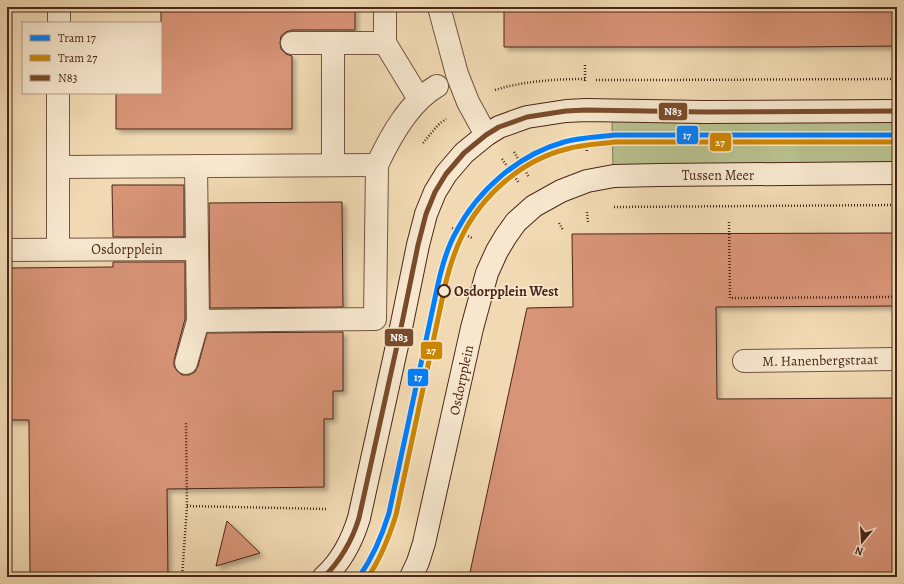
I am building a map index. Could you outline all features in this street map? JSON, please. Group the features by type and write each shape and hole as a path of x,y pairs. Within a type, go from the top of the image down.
{"street":[{"path":"59,7 59,22"},
{"path":"385,7 384,43 420,99"},
{"path":"439,7 457,74 468,102 492,131"},
{"path":"292,43 384,43"},
{"path":"333,43 333,165"},
{"path":"198,321 375,319 377,165 397,126 420,99 437,86"},
{"path":"58,94 58,250"},
{"path":"324,577 346,549 354,535 359,518 426,214 435,192 446,174 464,153 492,131 527,117 566,111 897,111"},
{"path":"58,166 377,165"},
{"path":"186,363 198,321 196,166"},
{"name":"Tussen Meer","path":"544,200 561,191 587,181 614,176 897,173"},
{"name":"Osdorpplein","path":"411,577 424,543 472,328 487,273 500,246 516,222 534,206 544,200"},
{"name":"Osdorpplein","path":"7,250 197,249"},
{"name":"M. Hanenbergstraat","path":"744,361 897,359"}],"path":[{"path":"585,65 588,222"},
{"path":"492,131 544,200 563,230"},
{"path":"611,207 897,205"},
{"path":"729,222 730,298 897,297"},
{"path":"182,577 187,506 186,422"},
{"path":"187,506 328,509"}],"green space":[{"path":"612,118 897,121 897,164 613,167"}],"building":[{"path":"161,7 355,7 355,30 292,30 281,36 281,49 286,54 292,56 292,129 116,129 116,94 162,94"},
{"path":"504,7 897,7 897,46 504,47"},
{"path":"112,185 184,185 184,237 113,237"},
{"path":"342,202 343,307 210,308 209,203"},
{"path":"897,233 897,306 716,307 717,399 897,398 897,577 469,577 527,308 573,307 572,234"},
{"path":"113,262 185,262 185,319 174,360 174,366 182,375 189,375 195,372 207,333 343,332 343,391 333,391 333,419 324,419 324,487 167,489 168,575 30,576 29,420 7,420 7,268 113,267"},
{"path":"227,521 260,553 216,566"}],"tram line":[{"name":"17","path":"359,577 377,546 389,513 438,284 447,251 465,217 488,188 501,176 515,165 547,148 570,140 589,137 615,135 897,135"},
{"name":"27","path":"368,577 384,547 396,515 445,286 454,254 470,221 492,193 505,181 534,161 550,154 573,147 591,144 615,142 897,142"}],"transit line":[{"name":"N83","path":"324,577 336,564 345,550 353,535 359,518 426,214 435,192 446,174 464,153 486,135 499,127 527,117 566,111 897,111"}],"place":[{"name":"Osdorpplein West","path":"444,291"}]}
